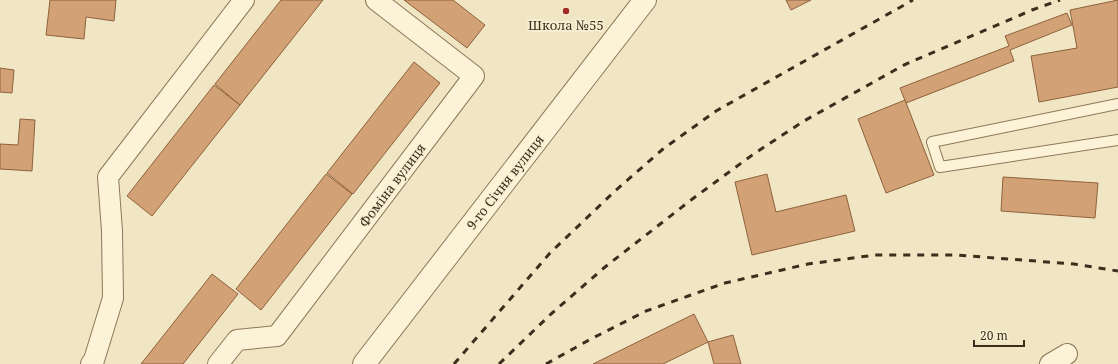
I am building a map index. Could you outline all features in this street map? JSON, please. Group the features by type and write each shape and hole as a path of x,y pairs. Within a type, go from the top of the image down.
{"street":[{"path":"90,364 94,360 113,298 112,231 108,177 244,0"},
{"name":"Фоміна вулиця","path":"218,364 237,340 277,336 474,76 376,0"},
{"name":"9-го Січня вулиця","path":"364,364 645,0"},
{"path":"1050,364 1067,354"}],"lane":[{"path":"1118,104 932,142 940,168 1118,140"}],"building":[{"path":"50,0 116,0 114,21 86,17 84,39 46,35"},
{"path":"281,0 323,0 240,105 215,84"},
{"path":"404,0 453,0 485,25 467,48"},
{"path":"786,0 811,0 791,10"},
{"path":"1118,0 1118,87 1039,102 1031,56 1077,48 1070,10"},
{"path":"1067,13 1072,25 1010,50 1014,61 906,103 900,88 1009,46 1005,36"},
{"path":"414,62 440,83 353,194 327,173"},
{"path":"0,68 14,70 12,93 0,92"},
{"path":"214,85 240,105 152,216 127,196"},
{"path":"905,100 934,175 886,193 858,119"},
{"path":"20,119 35,120 32,171 0,169 0,144 18,145"},
{"path":"326,174 352,194 261,310 236,289"},
{"path":"767,174 776,212 846,195 855,231 752,255 735,182"},
{"path":"1003,177 1098,183 1095,218 1001,211"},
{"path":"212,274 238,294 183,364 141,364"},
{"path":"694,314 708,342 663,364 593,364"},
{"path":"733,335 741,364 714,364 708,342"}],"railway":[{"path":"454,364 550,253 615,191 663,149 716,111 913,0"},
{"path":"499,364 551,314 605,267 691,200 755,153 804,121 904,65 1032,10 1060,0"},
{"path":"546,364 646,311 725,283 808,264 875,255 956,255 1074,264 1118,271"}],"place":[{"name":"Школа №55","path":"566,11"}]}
